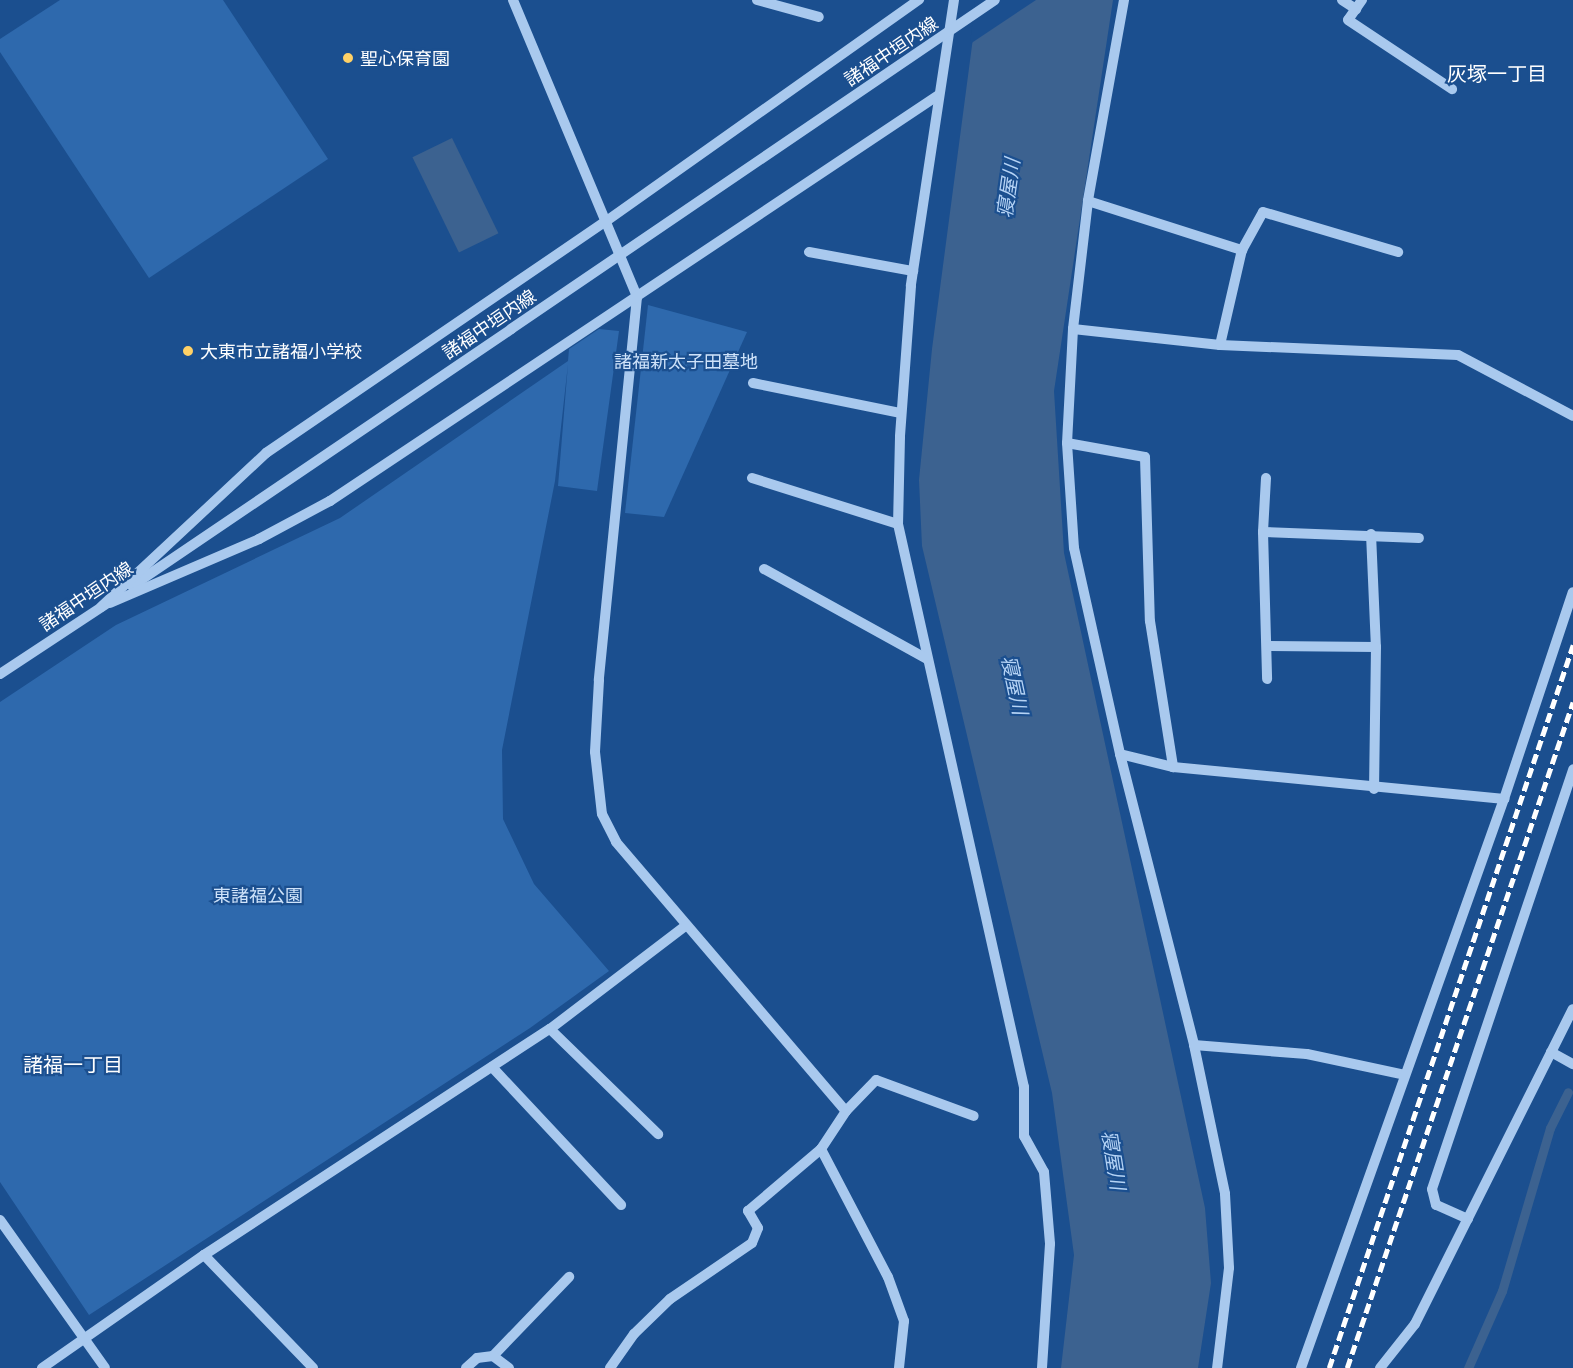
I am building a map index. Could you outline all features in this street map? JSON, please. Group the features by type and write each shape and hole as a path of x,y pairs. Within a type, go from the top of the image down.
{"street":[{"path":"513,0 638,297 599,680 597,783 602,814 616,842 685,926 846,1111"},
{"path":"758,0 819,17"},
{"path":"101,607 266,453 605,222 919,0"},
{"path":"954,0 937,96 913,271 902,413 898,524 1024,1087 1024,1137 1044,1172 1050,1244 1042,1368"},
{"name":"諸福中垣内線","path":"0,674 995,0"},
{"path":"1124,0 1088,201 1073,329 1067,443 1074,548 1120,754 1194,1045 1225,1194 1229,1268 1218,1368"},
{"path":"1342,0 1359,5 1348,20 1452,89"},
{"path":"101,607 259,539 330,501 937,96"},
{"path":"1088,201 1242,250"},
{"path":"1220,345 1242,250 1263,212 1398,252"},
{"path":"809,252 913,271"},
{"path":"1073,329 1220,345 1458,355 1573,416"},
{"path":"753,383 902,413"},
{"path":"1067,443 1145,457 1150,621 1173,767"},
{"path":"752,478 898,524"},
{"path":"1266,478 1263,532 1268,646 1267,680"},
{"path":"1263,532 1371,534 1419,538"},
{"path":"1371,534 1376,647 1374,789"},
{"path":"764,569 927,659"},
{"path":"1301,1368 1504,799 1573,592"},
{"path":"1268,646 1376,647"},
{"path":"1120,754 1173,767 1374,789 1504,799"},
{"path":"1468,1219 1436,1205 1432,1189 1573,769"},
{"path":"42,1368 204,1255 550,1029 685,926"},
{"path":"1380,1368 1415,1324 1573,1009"},
{"path":"550,1029 658,1134"},
{"path":"1194,1045 1307,1054 1405,1075"},
{"path":"1551,1052 1573,1064"},
{"path":"492,1067 621,1205"},
{"path":"610,1368 634,1334 670,1299 752,1243 758,1228 748,1211 821,1149 846,1111 876,1080 974,1116"},
{"path":"821,1149 888,1277 904,1321 899,1368"},
{"path":"0,1220 83,1341 105,1368"},
{"path":"204,1255 314,1368"},
{"path":"466,1368 477,1358 493,1356 569,1277"},
{"path":"493,1356 509,1368"}],"green space":[{"path":"60,0 223,0 328,159 149,278 0,52 0,39"},
{"name":"諸福新太子田墓地","path":"648,305 747,332 664,517 625,513"},
{"name":"東諸福公園","path":"599,329 619,331 597,491 558,486 568,364 555,481 502,750 503,819 534,884 609,971 530,1028 89,1315 0,1182 0,702 116,625 340,518 568,361 569,349"}],"water":[{"name":"寝屋川","path":"978,0 1113,0 1054,391 1064,553 1205,1208 1211,1283 1198,1368 1061,1368 1074,1255 1052,1093 922,546 919,480 932,349"},
{"path":"452,138 498,233 459,253 412,157"}],"pier":[{"path":"975,0 1036,0 970,44"}],"waterway":[{"path":"1468,1368 1502,1291 1550,1128 1568,1092"}],"railway":[{"path":"1329,1368 1573,645"},
{"path":"1347,1368 1573,702"}],"place":[{"name":"聖心保育園","path":"348,58"},
{"name":"大東市立諸福小学校","path":"188,351"}],"district":[{"name":"灰塚一丁目","path":"1497,73"},
{"name":"諸福一丁目","path":"73,1064"}]}
